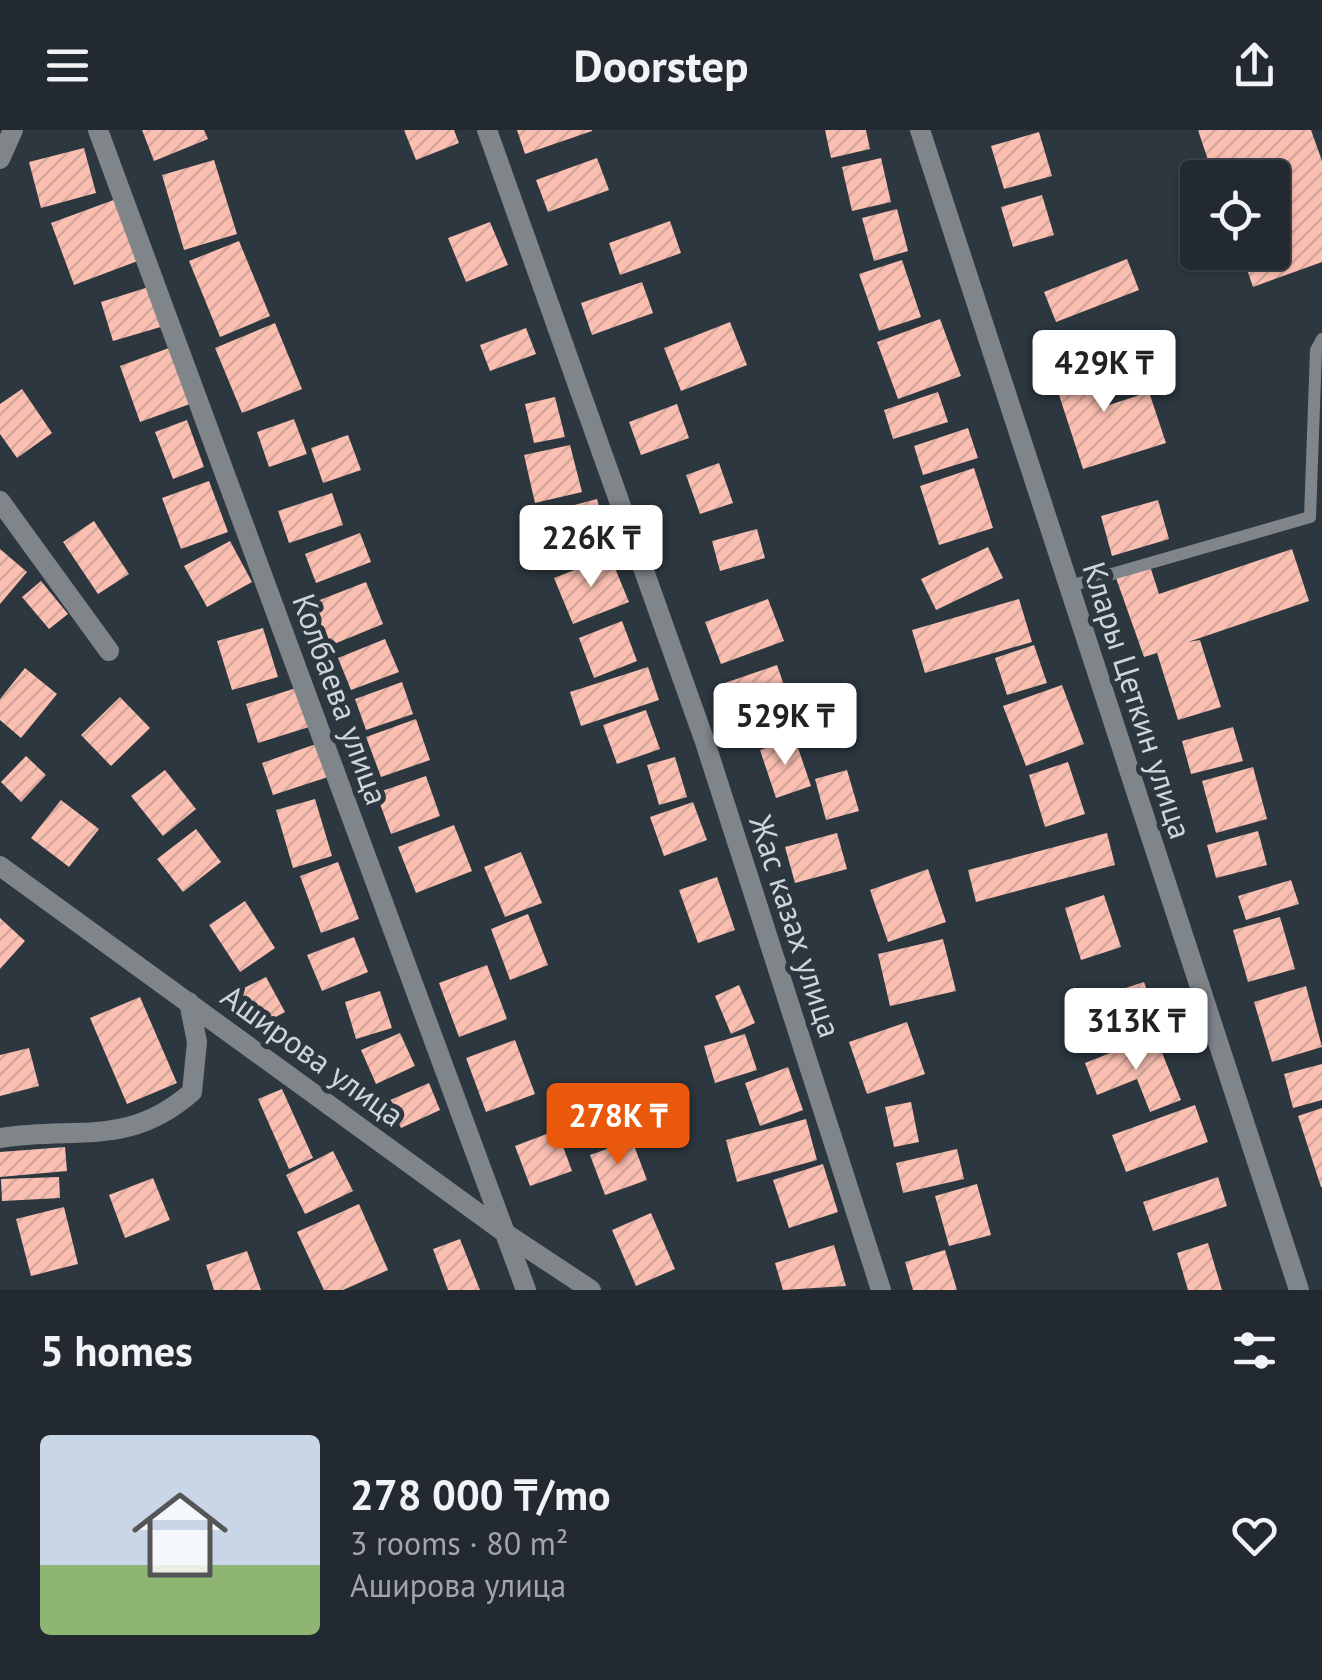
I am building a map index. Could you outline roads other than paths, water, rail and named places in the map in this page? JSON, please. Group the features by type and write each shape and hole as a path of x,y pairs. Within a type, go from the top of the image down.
{"street":[{"path":"0,159 13,130"},
{"name":"Колбаева улица","path":"98,130 526,1290"},
{"name":"Жас казах улица","path":"487,130 705,742 881,1290"},
{"name":"Клары Цеткин улица","path":"920,130 1299,1290"},
{"path":"0,501 109,652"},
{"name":"Аширова улица","path":"0,866 508,1235 591,1290"},
{"path":"0,1138 119,1132 164,1116 192,1092 198,1042 190,1002"}],"lane":[{"path":"1070,586 1310,518 1316,350 1322,340"}]}
